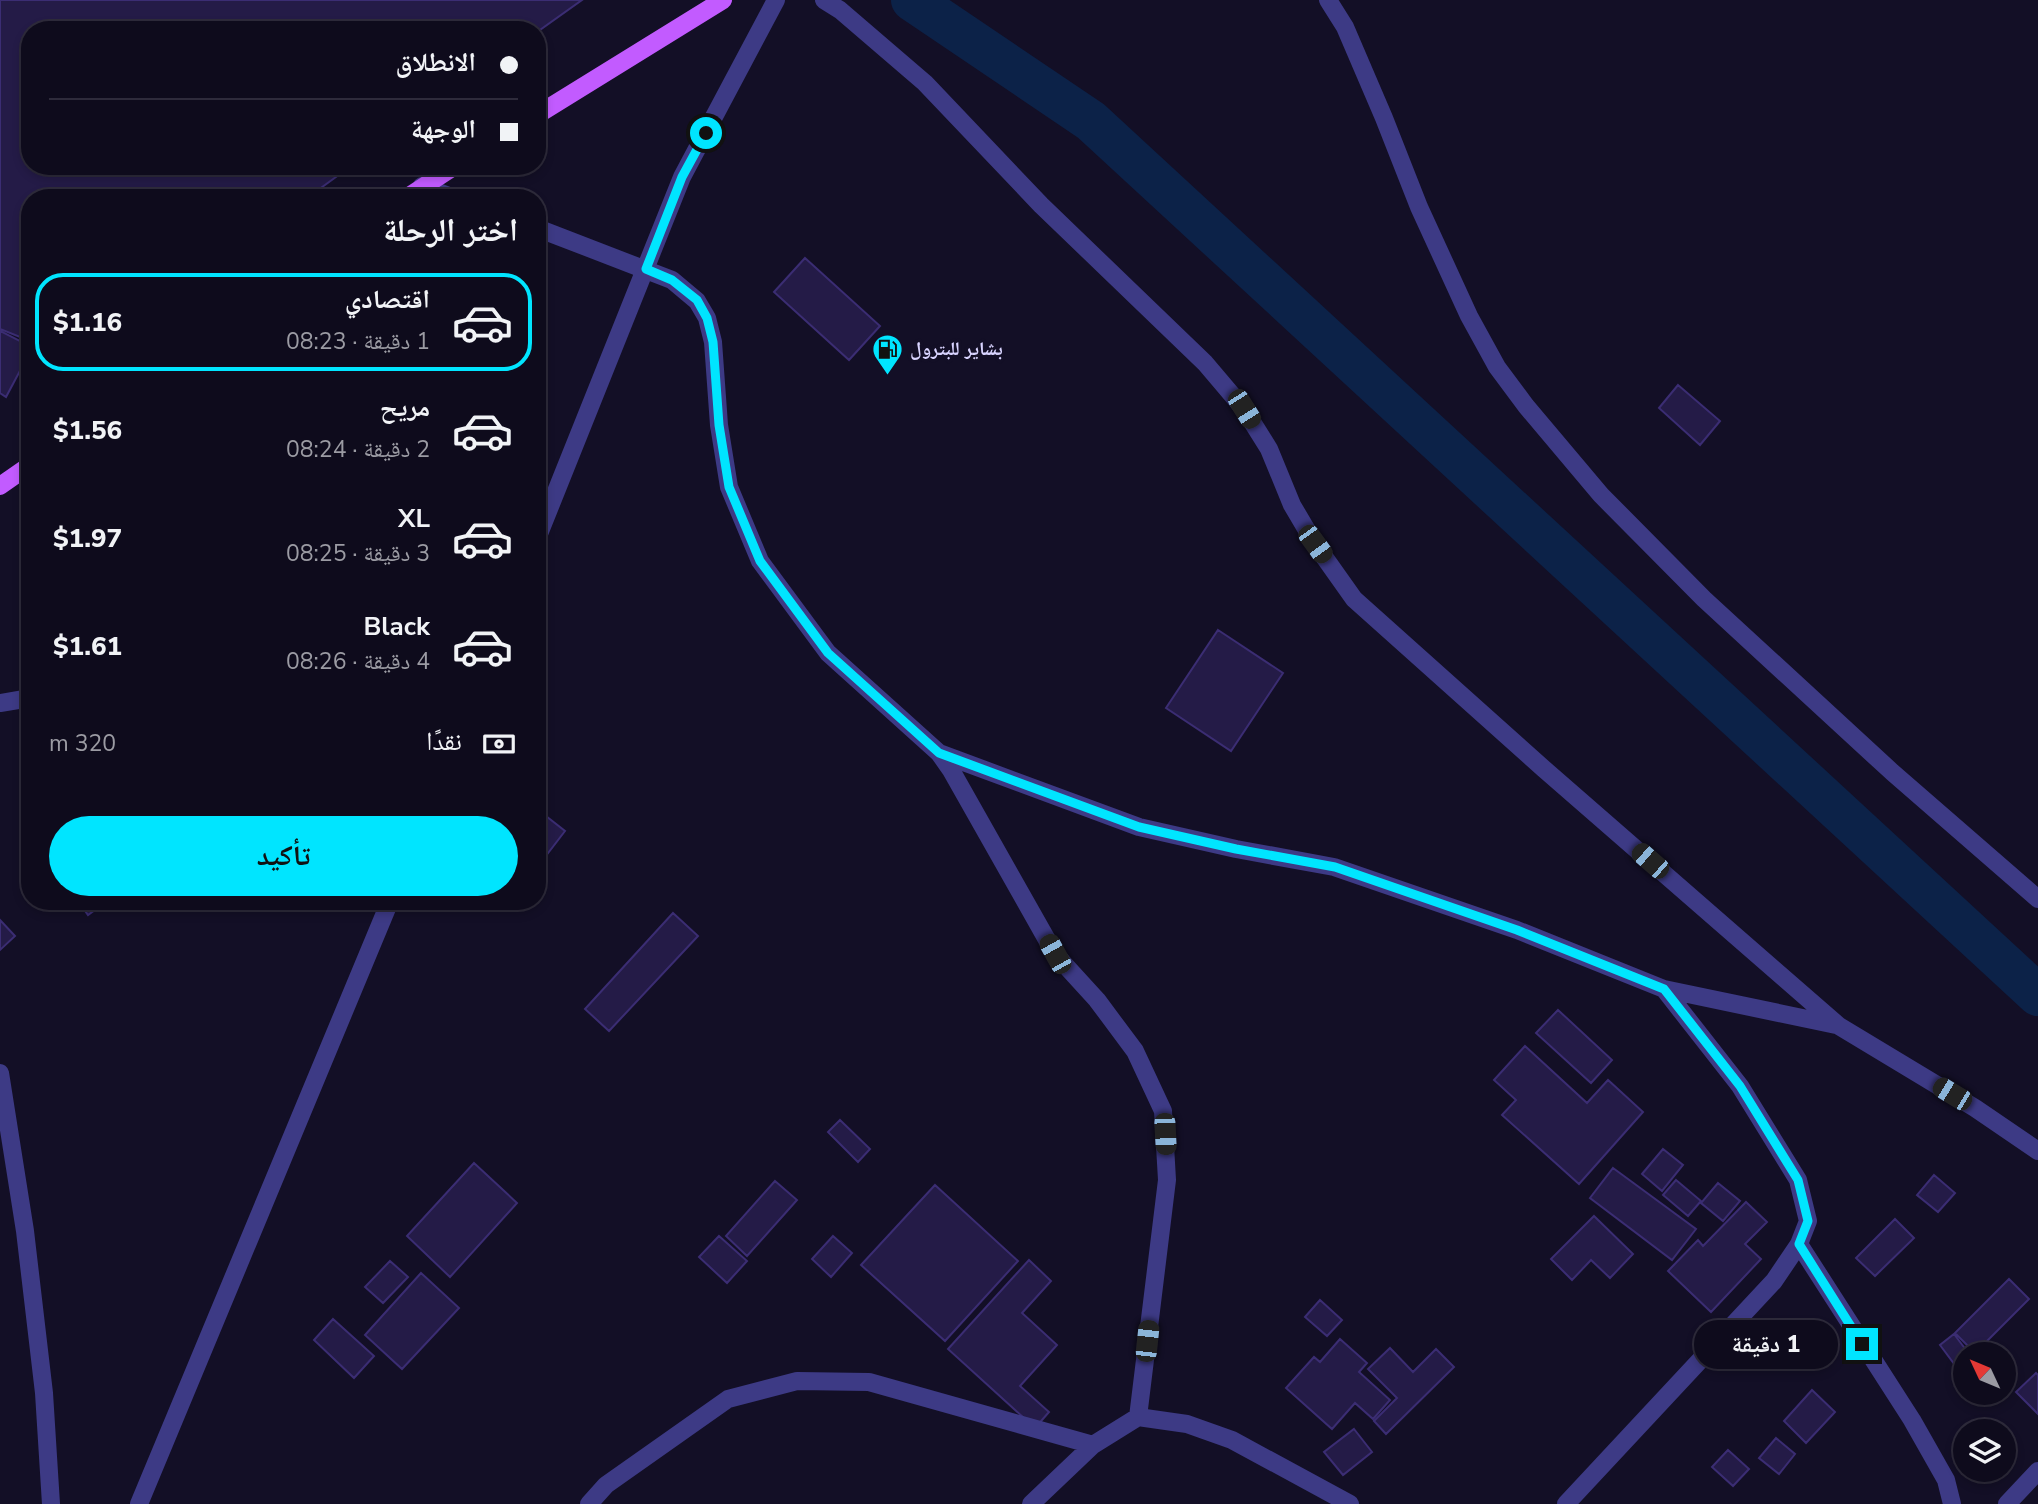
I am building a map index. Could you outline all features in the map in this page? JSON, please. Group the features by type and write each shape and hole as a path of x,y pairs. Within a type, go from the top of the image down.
{"main road":[{"path":"546,109 723,0"},
{"path":"418,189 440,175"},
{"path":"0,486 21,471"}],"street":[{"path":"546,517 682,177 776,0"},
{"path":"824,0 840,10 926,83 1041,205 1205,363 1244,409 1269,450 1292,505 1315,544 1354,599 1839,1026 1975,1108 2038,1152"},
{"path":"1328,0 1345,27 1419,207 1469,316 1497,367 1526,406 1601,495 1704,599 1892,772 2038,899"},
{"path":"422,186 430,189"},
{"path":"546,231 672,280 697,300 707,318 713,342 719,425 729,487 760,561 828,653 939,753 1055,954 1097,1000 1135,1051 1163,1111 1167,1180 1138,1417"},
{"path":"0,703 21,700"},
{"path":"939,753 1139,827 1236,849 1335,867 1517,930 1664,989 1839,1026"},
{"path":"139,1504 386,910"},
{"path":"1566,1504 1774,1281 1799,1244 1808,1221 1798,1180 1740,1086 1664,989"},
{"path":"0,1073 29,1258 44,1392 51,1504"},
{"path":"1799,1244 1912,1420 1946,1480 1952,1504"},
{"path":"589,1504 606,1485 728,1399 797,1381 869,1382 1093,1445"},
{"path":"1031,1504 1093,1445 1138,1417 1187,1424 1232,1440 1350,1504"},
{"path":"2007,1504 2038,1471"}],"building":[{"path":"0,0 582,0 546,26 546,21 21,21 21,175 339,175 319,189 21,189 21,337 0,329"},
{"path":"805,258 880,326 849,360 774,292"},
{"path":"0,331 21,342 21,369 6,397 0,393"},
{"path":"1678,385 1720,421 1700,445 1659,408"},
{"path":"1218,630 1283,673 1231,751 1166,708"},
{"path":"546,816 565,831 546,856"},
{"path":"673,913 698,936 609,1031 585,1009"},
{"path":"0,920 15,936 0,950"},
{"path":"1558,1010 1612,1060 1591,1083 1536,1033"},
{"path":"1525,1046 1587,1103 1608,1080 1643,1112 1579,1184 1502,1115 1516,1100 1494,1080"},
{"path":"840,1120 870,1149 858,1162 828,1132"},
{"path":"1663,1149 1683,1165 1662,1191 1642,1174"},
{"path":"474,1163 517,1203 450,1277 407,1236"},
{"path":"1613,1168 1696,1229 1672,1260 1590,1198"},
{"path":"1934,1175 1955,1193 1938,1212 1917,1195"},
{"path":"1676,1180 1701,1201 1688,1216 1663,1195"},
{"path":"775,1181 797,1200 747,1256 726,1236"},
{"path":"1718,1183 1740,1201 1723,1221 1701,1203"},
{"path":"935,1185 1018,1261 945,1341 861,1265"},
{"path":"1746,1202 1767,1222 1745,1244 1761,1259 1711,1312 1668,1271 1698,1240 1703,1246"},
{"path":"1594,1216 1633,1254 1610,1278 1591,1260 1572,1280 1551,1259"},
{"path":"1895,1219 1914,1238 1875,1276 1856,1258"},
{"path":"719,1236 747,1261 727,1283 699,1257"},
{"path":"833,1236 852,1253 831,1277 812,1259"},
{"path":"1029,1260 1051,1281 1022,1313 1057,1345 1020,1386 1049,1412 1035,1428 948,1349"},
{"path":"390,1261 408,1277 383,1303 365,1287"},
{"path":"421,1273 459,1308 402,1369 365,1335"},
{"path":"2009,1279 2029,1299 1986,1342 1964,1342 1955,1333"},
{"path":"1320,1300 1342,1320 1327,1336 1305,1317"},
{"path":"333,1319 374,1356 354,1378 314,1340"},
{"path":"1954,1334 1960,1342 1953,1342 1953,1362 1940,1345"},
{"path":"1340,1339 1367,1363 1359,1372 1390,1400 1373,1419 1355,1403 1332,1429 1286,1388 1314,1357 1320,1362"},
{"path":"1390,1348 1413,1372 1436,1349 1454,1367 1386,1434 1374,1421 1397,1398 1368,1369"},
{"path":"2036,1373 2038,1375 2038,1414 2016,1392"},
{"path":"1812,1390 1835,1412 1806,1443 1784,1421"},
{"path":"1354,1429 1372,1452 1343,1475 1324,1452"},
{"path":"1776,1438 1795,1454 1779,1474 1759,1458"},
{"path":"1728,1450 1749,1469 1733,1486 1712,1467"}],"waterway":[{"path":"912,0 1091,121 2038,995"}],"place":[{"name":"بشاير للبترول","path":"887,376"}],"route":[{"path":"706,133 682,177 646,269 672,280 697,300 707,318 713,342 719,425 729,487 760,561 828,653 939,753 1139,827 1236,849 1335,867 1517,930 1664,989 1740,1086 1798,1180 1808,1221 1799,1244 1862,1344"}]}
